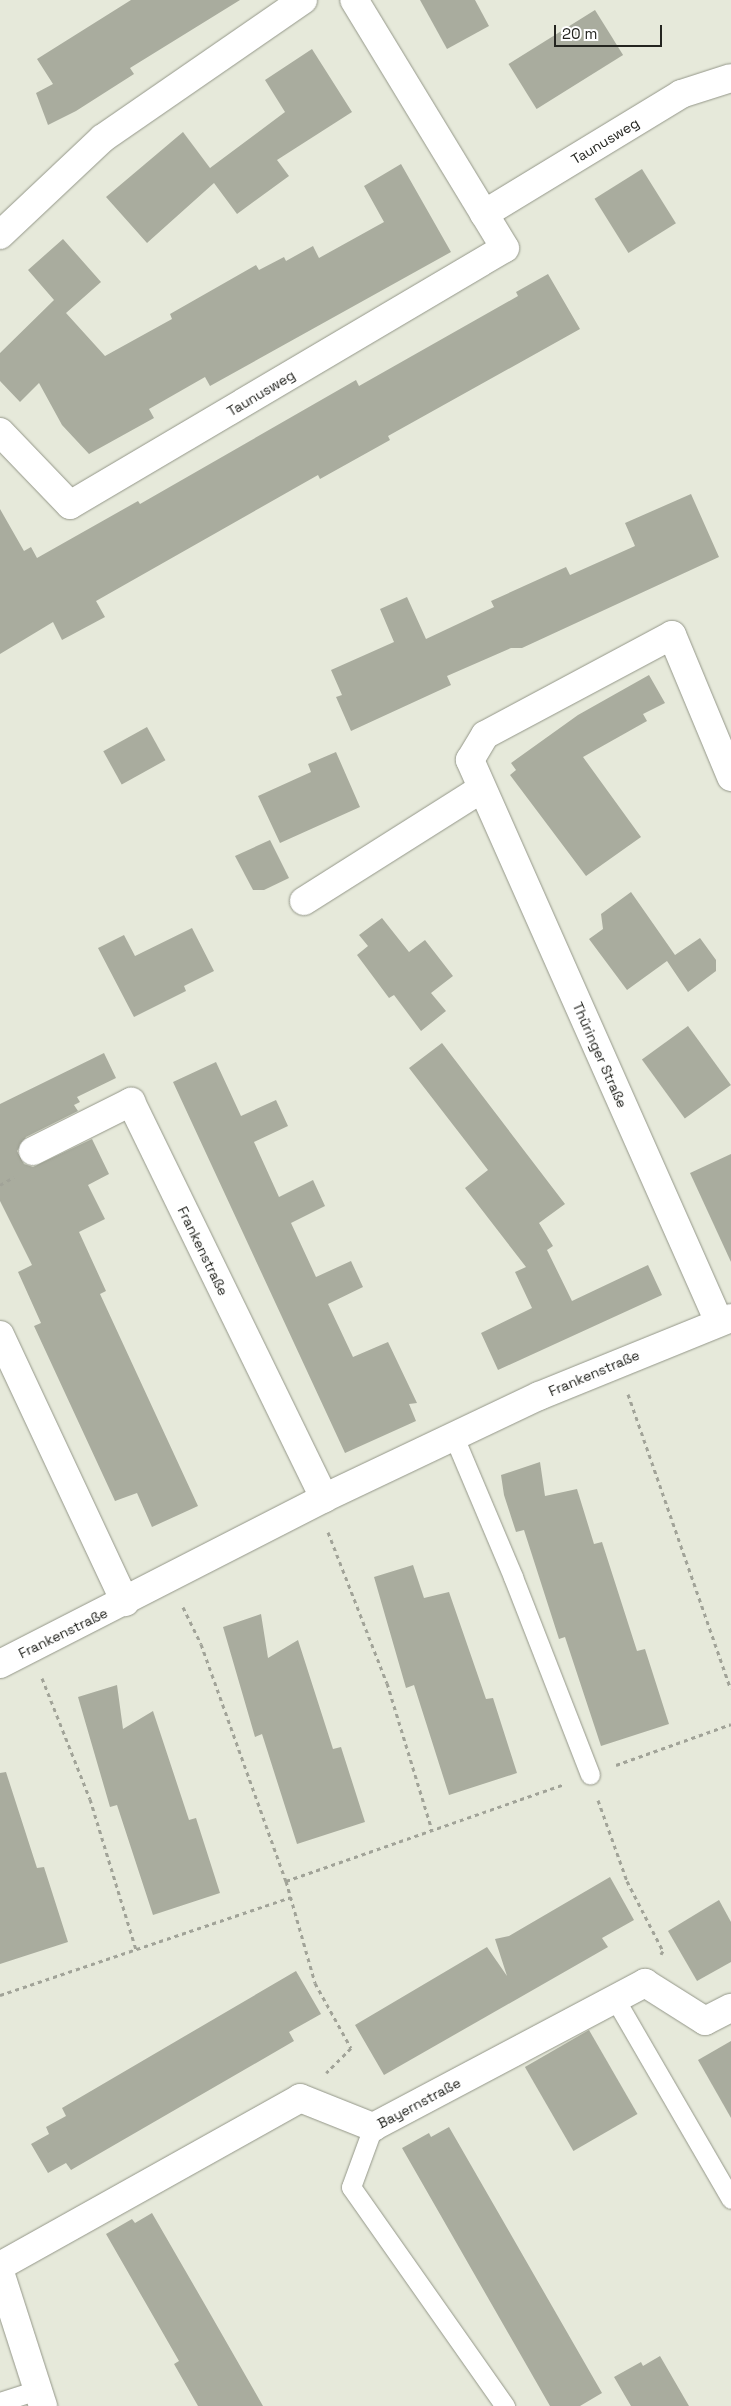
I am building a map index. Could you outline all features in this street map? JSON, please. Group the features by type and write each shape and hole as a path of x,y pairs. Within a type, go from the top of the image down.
{"street":[{"path":"0,235 103,138 303,0"},
{"name":"Taunusweg","path":"0,432 70,506 505,248 354,0"},
{"name":"Taunusweg","path":"484,214 681,94 731,78"},
{"name":"Thüringer Straße","path":"725,1320 470,760 485,735 672,635 731,777"},
{"path":"304,901 482,789"},
{"name":"Frankenstraße","path":"34,1151 131,1102 320,1500"},
{"name":"Frankenstraße","path":"0,1664 169,1580 320,1500 618,1363 725,1320"},
{"path":"0,1335 125,1602"},
{"path":"646,1983 705,2020 731,2008"},
{"name":"Bayernstraße","path":"300,2098 372,2127 646,1983"},
{"path":"0,2266 300,2098"},
{"path":"0,2272 41,2398"}],"lane":[{"path":"454,1437 513,1577 590,1775"},
{"path":"615,1999 731,2199"},
{"path":"372,2127 352,2187 505,2406"},
{"path":"0,2402 41,2398"}],"path":[{"path":"618,1363 731,1689"},
{"path":"320,1500 387,1683 432,1830"},
{"path":"169,1580 201,1644 286,1881 315,1983 351,2048 300,2098"},
{"path":"30,1649 90,1799 136,1949"},
{"path":"286,1881 731,1724"},
{"path":"590,1775 627,1881 663,1950 646,1983"},
{"path":"0,1994 291,1897"}],"building":[{"path":"131,0 240,0 130,68 134,74 76,111 48,125 36,93 53,84 37,59"},
{"path":"420,0 475,0 489,26 447,49"},
{"path":"595,10 623,55 537,109 508,64"},
{"path":"312,49 352,112 277,160 289,176 237,214 214,183 147,243 106,197 183,132 210,168 285,112 265,80"},
{"path":"401,164 451,252 210,386 205,377 149,409 154,418 89,454 62,425 39,383 20,402 0,381 0,353 54,300 28,270 63,239 101,282 66,313 105,356 172,319 170,314 256,265 259,270 284,257 286,261 313,246 319,258 384,222 364,186"},
{"path":"642,169 676,223 628,253 595,199"},
{"path":"548,274 580,329 388,436 390,440 320,479 318,475 96,601 105,617 62,640 53,622 0,654 0,509 24,551 31,547 37,558 138,501 140,504 356,380 359,386 518,296 516,292"},
{"path":"691,494 719,557 522,648 511,648 447,676 451,685 351,731 336,697 342,695 331,670 394,642 380,609 407,597 426,639 494,607 491,601 566,567 570,575 635,546 625,523"},
{"path":"649,675 665,703 643,714 647,721 583,757 641,837 586,876 510,775 516,770 511,763 578,715"},
{"path":"147,727 165,760 122,784 103,751"},
{"path":"336,752 360,807 280,843 258,796 311,772 308,764"},
{"path":"270,840 289,878 264,890 253,890 235,856"},
{"path":"631,892 675,955 700,938 716,960 716,971 688,992 667,961 627,990 589,939 603,929 601,914"},
{"path":"382,918 409,952 425,940 453,976 431,993 446,1011 421,1031 394,995 389,998 357,955 368,946 359,935"},
{"path":"192,928 214,971 184,986 186,991 134,1017 98,948 124,935 135,956"},
{"path":"688,1026 731,1085 685,1119 642,1060"},
{"path":"442,1043 565,1204 539,1223 553,1246 547,1250 572,1301 648,1265 662,1295 498,1370 481,1333 532,1308 515,1272 526,1267 465,1188 488,1170 409,1068"},
{"path":"104,1053 116,1078 77,1097 80,1102 74,1105 78,1111 26,1137 17,1151 24,1164 33,1167 92,1139 109,1174 88,1185 105,1219 79,1232 106,1291 100,1294 198,1506 152,1527 137,1493 115,1501 34,1326 41,1323 18,1272 32,1265 0,1201 0,1104"},
{"path":"216,1062 241,1116 276,1100 288,1126 254,1142 279,1197 313,1180 325,1206 291,1223 316,1277 351,1261 363,1287 328,1304 353,1357 388,1342 417,1403 409,1404 416,1421 345,1453 173,1082"},
{"path":"731,1154 731,1262 690,1173"},
{"path":"540,1462 545,1496 577,1489 594,1544 602,1542 637,1651 645,1649 669,1724 601,1746 565,1637 559,1639 524,1530 516,1532 504,1495 501,1475"},
{"path":"413,1565 424,1598 449,1592 486,1699 493,1698 517,1773 449,1795 414,1685 406,1688 374,1577"},
{"path":"261,1614 268,1658 298,1640 333,1749 341,1747 365,1822 297,1844 262,1734 255,1737 223,1627"},
{"path":"117,1685 123,1729 153,1711 189,1820 196,1818 220,1893 153,1915 117,1805 110,1807 78,1697"},
{"path":"6,1772 37,1868 44,1867 68,1942 0,1964 0,1773"},
{"path":"610,1877 634,1920 602,1938 608,1947 384,2075 355,2025 487,1947 507,1976 495,1939 509,1936"},
{"path":"719,1900 731,1922 731,1962 697,1981 668,1931"},
{"path":"296,1971 321,2014 289,2032 294,2041 71,2170 66,2163 48,2173 31,2144 49,2134 46,2127 66,2116 62,2108"},
{"path":"589,2030 638,2114 573,2151 525,2067"},
{"path":"731,2041 731,2118 698,2060"},
{"path":"449,2127 602,2393 580,2406 550,2406 402,2148 429,2133 431,2137"},
{"path":"152,2213 263,2406 198,2406 174,2364 179,2361 106,2234 132,2219 135,2223"},
{"path":"660,2356 689,2406 631,2406 614,2377 641,2362 643,2366"}]}
